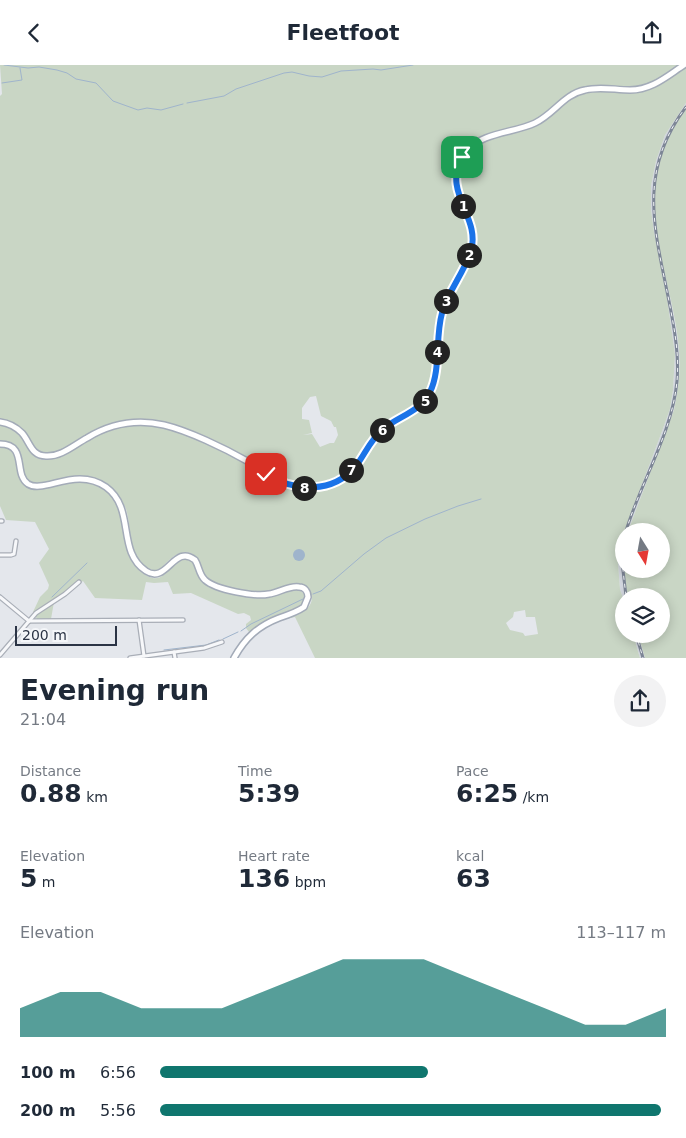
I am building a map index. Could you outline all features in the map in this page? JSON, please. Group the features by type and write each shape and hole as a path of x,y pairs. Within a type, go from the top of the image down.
{"main road":[{"path":"0,422 20,431 33,451 42,456 61,453 91,435 112,427 132,423 154,423 181,431 231,453 252,464 277,481 289,486 318,487 339,480 354,468 382,429 422,404 432,387 442,311 450,290 468,259 472,246 471,225 456,182 458,166 465,152 483,139 535,123 576,93 594,88 642,89 657,83 684,65"},
{"path":"0,445 8,446 15,451 19,460 22,477 31,485 40,486 68,479 81,479 95,481 107,488 115,496 122,508 131,551 139,565 147,572 160,573 176,558 185,556 195,560 200,574 206,581 220,587 256,595 271,594 295,587 301,587 306,590 308,599 302,609 266,624 250,635 234,658"}],"street":[{"path":"0,555 14,554 16,541"},
{"path":"0,655 29,621 45,606 65,594 79,582"},
{"path":"0,597 29,621 183,620"},
{"path":"139,620 144,656"},
{"path":"130,658 204,648 222,642"},
{"path":"174,652 175,658"}],"shaded area":[{"path":"686,103 686,109 660,161 654,209 680,351 678,391 674,410 631,523 627,523 670,409 673,390 675,354 651,209 651,186 656,161 665,135"},
{"path":"619,578 625,578 626,588 620,588"},
{"path":"636,643 641,643 645,658 640,658"}],"green space":[{"path":"0,65 680,65 657,80 645,85 631,87 597,86 578,89 537,119 479,138 463,150 455,163 452,176 454,189 469,226 470,238 468,249 439,312 433,373 429,387 420,401 377,431 346,470 331,480 314,485 295,484 283,480 236,452 169,423 137,420 117,423 97,430 62,450 46,453 35,447 20,427 12,422 0,419 0,96 2,94","holes":["316,396 321,416 331,421 334,427 336,427 338,435 334,443 320,447 312,434 303,435 312,433 309,420 302,419 302,408 310,397"]},
{"path":"686,67 686,103 665,135 656,161 651,186 654,232 667,298 675,354 673,390 670,409 627,523 615,523 615,578 619,578 620,588 615,588 615,643 636,643 640,658 315,658 295,617 278,621 302,612 310,604 312,599 310,592 304,585 295,584 259,593 217,584 207,579 194,555 184,552 176,555 159,570 149,569 142,565 137,557 133,548 126,509 114,491 99,481 80,477 69,477 42,483 32,482 25,473 21,453 10,443 0,441 0,425 17,432 37,458 46,460 62,455 95,436 113,429 140,425 159,427 204,443 238,459 276,483 289,488 315,491 333,486 356,469 379,437 388,429 414,414 426,404 434,389 439,369 444,319 451,296 474,239 473,229 459,183 460,165 464,157 477,144 525,130 538,124 565,102 585,91 642,91 660,85","holes":["525,610 526,617 535,617 538,634 525,636 523,633 510,630 506,623 513,617 514,612"]},
{"path":"686,109 686,658 645,658 641,643 670,643 670,588 626,588 625,578 670,578 670,523 631,523 674,410 678,387 680,357 677,331 656,228 654,197 657,170 661,157 678,119"},
{"path":"4,447 14,454 20,477 27,487 43,489 79,482 98,486 107,492 118,506 130,557 138,568 149,577 156,578 161,576 182,559 188,559 194,563 203,582 213,588 256,598 270,597 299,590 305,594 303,603 298,608 275,617 249,632 246,624 251,620 250,616 244,613 238,614 191,593 173,594 168,582 146,582 142,600 95,598 83,581 54,602 51,619 37,619 33,612 40,597 48,589 49,585 39,563 49,549 35,522 6,520 0,506 0,448"}],"water":[{"path":"301,549 304,550 304,560 297,561 294,560 293,553 294,550"}],"waterway":[{"path":"4,65 28,68 39,67 67,73 76,79 96,83 113,101 138,110 147,108 161,110 183,104"},
{"path":"187,103 224,96 236,89 284,73 292,72 322,77 341,71 381,70 413,65"},
{"path":"2,83 22,80 20,68"},
{"path":"313,594 321,591 364,554 386,538 425,519 481,499"},
{"path":"52,597 87,563"},
{"path":"241,631 251,624 303,599"},
{"path":"223,639 238,632"},
{"path":"164,650 206,645 219,640"}],"railway":[{"path":"629,523 663,439 674,401 677,381 675,333 656,235 654,209 659,158 670,133 686,107"},
{"path":"624,578 625,588"},
{"path":"639,643 643,658"}],"route":[{"path":"266,474 289,486 305,488 318,487 339,480 354,468 380,432 416,410 429,394 435,378 438,331 442,311 450,290 468,259 472,246 471,225 456,186 456,171 462,157"}]}
